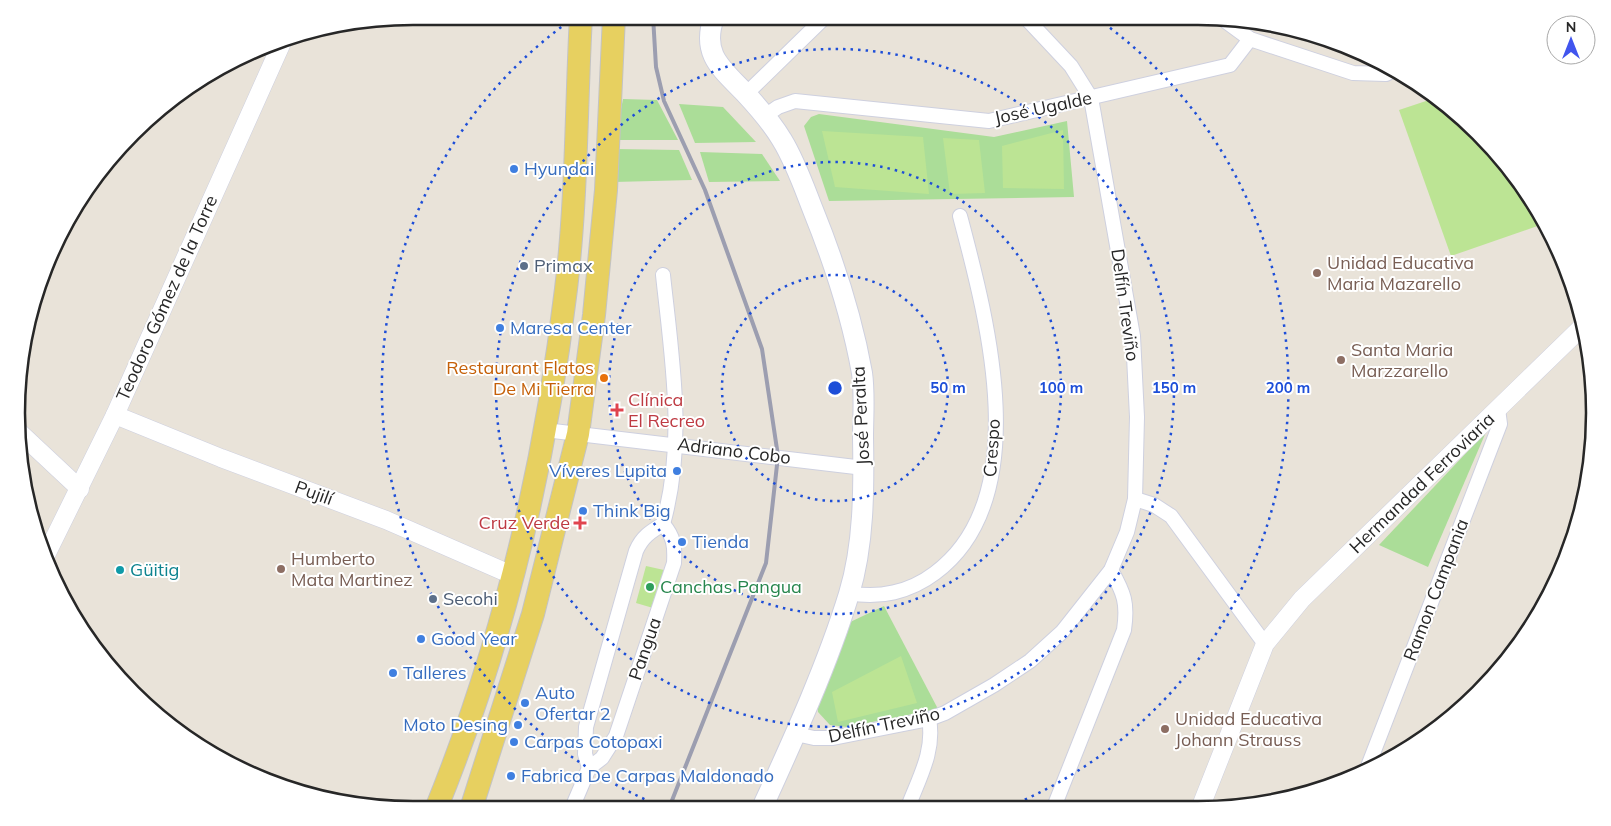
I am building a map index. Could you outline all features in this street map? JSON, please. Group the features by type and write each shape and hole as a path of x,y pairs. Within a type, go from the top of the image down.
{"main road":[{"path":"439,801 467,731 512,575 545,430 566,288 576,140 581,25"},
{"path":"474,801 533,614 578,434 594,315 606,190 614,25"},
{"name":"José Peralta","path":"711,25 709,44 713,56 719,66 765,116 790,157 835,265 862,375 864,468 860,534 849,593 796,734 765,801"}],"street":[{"path":"746,94 817,25"},
{"name":"Delfín Treviño","path":"796,734 814,738 833,738 929,719 946,713 994,685 1030,660 1062,632 1112,570 1127,532 1135,499 1137,417 1133,336 1091,98 1071,66 1033,25"},
{"path":"1233,27 1250,39 1353,72 1386,74"},
{"name":"José Ugalde","path":"765,116 778,107 795,101 989,121 1230,65 1250,39"},
{"name":"Teodoro Gómez de la Torre","path":"50,548 115,415 279,50"},
{"name":"Crespo","path":"849,593 869,597 891,594 928,579 946,565 961,548 974,528 987,497 994,448 993,365 981,297 960,216"},
{"path":"663,276 676,391 677,445 672,493 663,524"},
{"name":"Hermandad Ferroviaria","path":"1203,801 1265,644 1302,598 1578,331"},
{"name":"Ramon Campania","path":"1371,761 1500,424 1498,409"},
{"name":"Pujilí","path":"115,415 221,458 386,520 512,575"},
{"name":"Adriano Cobo","path":"545,430 864,468"},
{"path":"26,439 80,489"},
{"path":"1135,499 1154,505 1171,516 1265,644"},
{"name":"Pangua","path":"575,801 589,768 602,758 616,736 674,563 675,546 671,534 663,524 648,532 640,541 636,551 586,727 585,754 589,768"},
{"path":"1056,801 1124,630 1127,613 1125,594 1112,570"},
{"path":"910,801 930,751 932,734 929,719"}],"green space":[{"path":"623,99 657,100 678,140 615,140"},
{"path":"1428,100 1454,121 1490,157 1506,177 1521,197 1538,226 1451,256 1399,110"},
{"path":"679,104 723,107 756,142 695,143"},
{"path":"819,114 994,137 1067,121 1074,197 829,201 804,126 811,117"},
{"path":"1063,130 1064,189 1003,188 1002,146"},
{"path":"822,131 923,137 929,194 835,187"},
{"path":"943,138 979,140 985,193 950,194"},
{"path":"616,149 679,150 692,180 614,182"},
{"path":"700,152 762,154 780,181 709,182"},
{"path":"1486,432 1428,567 1379,545"},
{"name":"Canchas Pangua","path":"646,566 664,570 653,608 636,603"},
{"path":"884,606 938,709 847,727 830,725 818,712 816,697 846,624"},
{"path":"901,656 917,703 838,722 832,692"}],"railway":[{"path":"654,25 656,67 664,101 705,190 762,349 778,456 766,563 672,801"}],"place":[{"name":"Hyundai","path":"514,169"},
{"name":"Primax","path":"524,266"},
{"name":"Unidad Educativa Maria Mazarello","path":"1317,273"},
{"name":"Maresa Center","path":"500,328"},
{"name":"Santa Maria Marzzarello","path":"1341,360"},
{"name":"Restaurant Flatos De Mi Tierra","path":"604,378"},
{"name":"Clínica El Recreo","path":"617,410"},
{"name":"Víveres Lupita","path":"677,471"},
{"name":"Think Big","path":"583,511"},
{"name":"Cruz Verde","path":"580,523"},
{"name":"Tienda","path":"682,542"},
{"name":"Humberto Mata Martinez","path":"281,569"},
{"name":"Güitig","path":"120,570"},
{"name":"Canchas Pangua","path":"650,587"},
{"name":"Secohi","path":"433,599"},
{"name":"Good Year","path":"421,639"},
{"name":"Talleres","path":"393,673"},
{"name":"Auto Ofertar 2","path":"525,703"},
{"name":"Moto Desing","path":"518,725"},
{"name":"Unidad Educativa Johann Strauss","path":"1165,729"},
{"name":"Carpas Cotopaxi","path":"514,742"},
{"name":"Fabrica De Carpas Maldonado","path":"511,776"}]}
